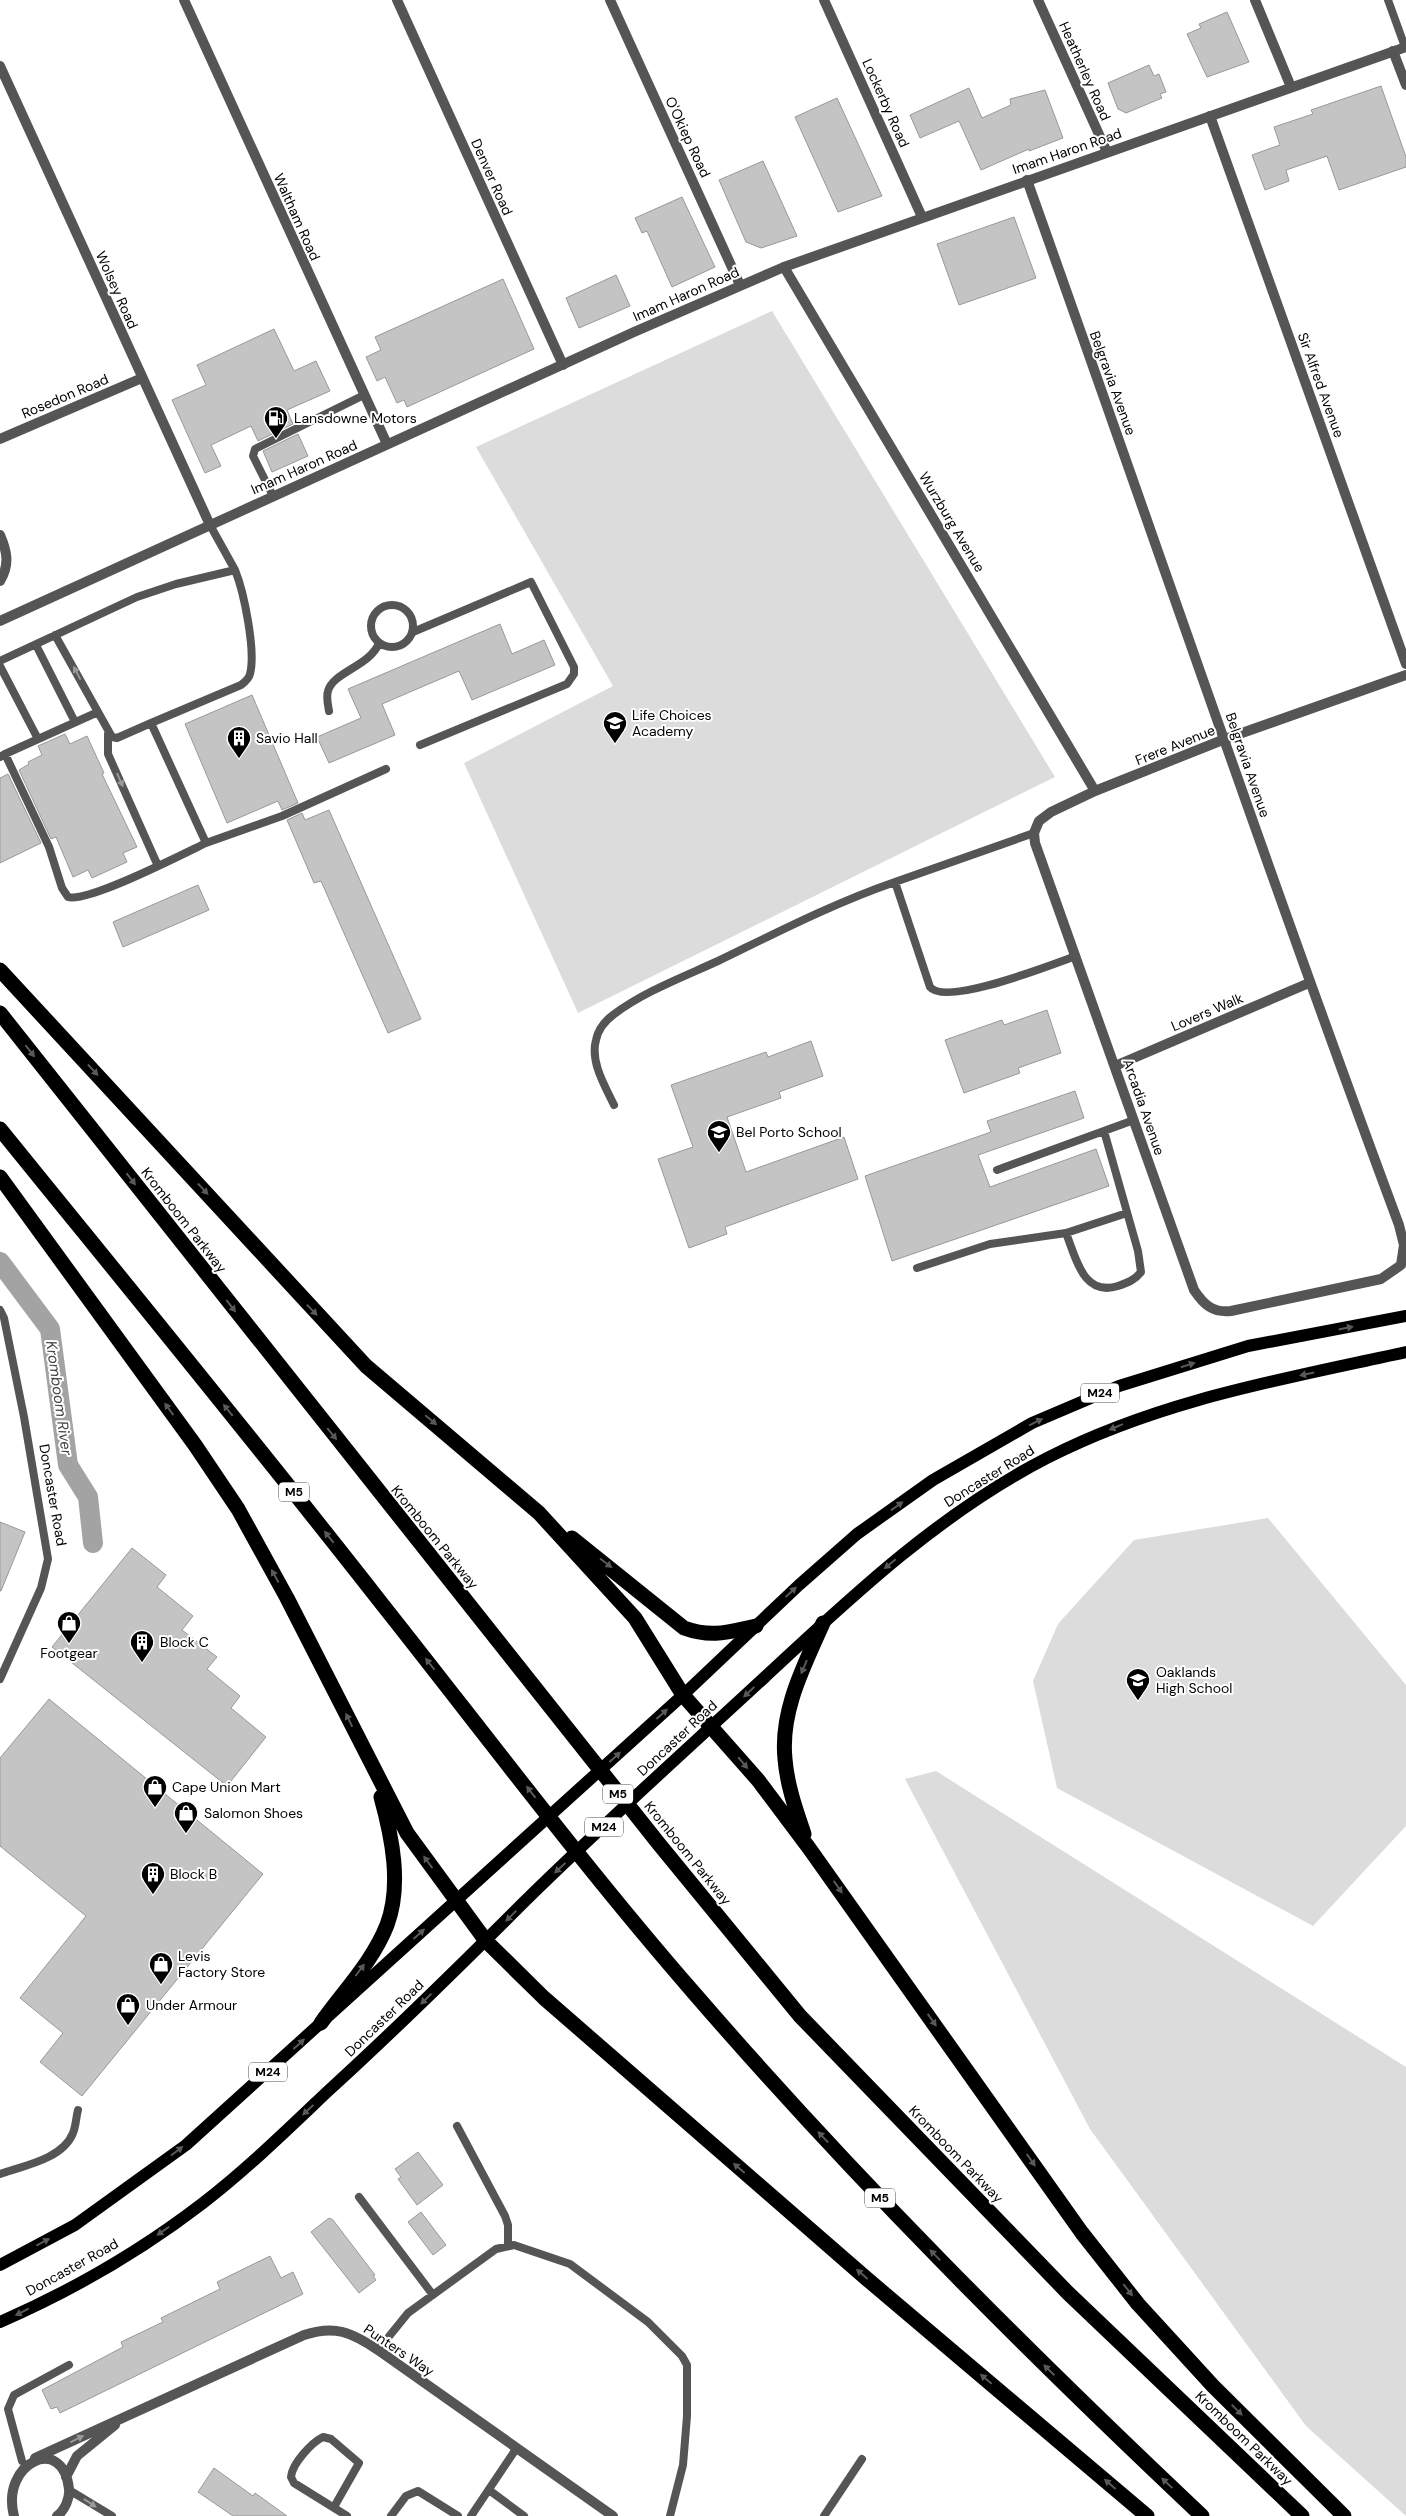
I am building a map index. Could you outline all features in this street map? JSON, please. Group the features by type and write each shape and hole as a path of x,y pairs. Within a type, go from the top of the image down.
{"highway":[{"path":"0,970 366,1366 540,1513 620,1574 684,1628 701,1634 716,1634 756,1626"},
{"name":"Kromboom Parkway","path":"0,1013 635,1814 800,2016 1068,2293 1302,2516"},
{"name":"M5","path":"0,1130 271,1463 590,1867 693,1992 872,2191 987,2310 1202,2516"},
{"path":"0,1177 195,1445 238,1509 287,1598 407,1833 456,1902 486,1940 544,1998 867,2279 1147,2516"},
{"path":"540,1513 636,1618 683,1695 758,1780 809,1848 1082,2233 1138,2304 1213,2386 1344,2516"},
{"path":"809,1848 790,1786 784,1759 785,1729 792,1697 823,1623"},
{"path":"321,2024 378,1942 387,1925 394,1894 393,1854 389,1827 374,1770"}],"main road":[{"name":"Doncaster Road","path":"0,2265 75,2225 186,2145 456,1902 857,1534 933,1480 1032,1424 1119,1386 1248,1346 1406,1316"},
{"name":"Doncaster Road","path":"0,2322 100,2272 202,2203 271,2144 362,2061 536,1892 823,1623 890,1564 957,1512 1046,1458 1128,1422 1194,1400 1406,1352"}],"street":[{"name":"Waltham Road","path":"184,0 387,444"},
{"name":"Denver Road","path":"397,0 563,365"},
{"name":"O'Okiep Road","path":"610,0 740,285"},
{"name":"Lockerby Road","path":"824,0 922,217"},
{"name":"Heatherley Road","path":"1038,0 1107,152"},
{"path":"1255,0 1291,88"},
{"name":"Imam Haron Road","path":"0,621 387,444 784,267 1406,47"},
{"path":"1394,51 1406,85"},
{"name":"Wolsey Road","path":"0,66 210,525"},
{"name":"Sir Alfred Avenue","path":"1210,116 1406,664"},
{"name":"Belgravia Avenue","path":"1027,180 1309,983 1399,1224 1404,1245 1401,1265 1387,1277 1308,1295"},
{"name":"Wurzburg Avenue","path":"784,267 1095,791"},
{"name":"Rosedon Road","path":"0,439 142,378"},
{"path":"0,535 5,547 7,562 0,581"},
{"name":"Frere Avenue","path":"1034,833 1036,824 1043,817 1095,791 1225,740 1406,675"},
{"name":"Arcadia Avenue","path":"1034,833 1194,1290 1200,1299 1216,1311 1222,1312 1308,1295"},
{"name":"Lovers Walk","path":"1115,1066 1309,983"},
{"name":"Punters Way","path":"22,2461 36,2458 100,2428 120,2421 304,2335 319,2330 346,2332 378,2350 613,2516"},
{"name":"Punters Way","path":"66,2476 77,2456 120,2421"},
{"path":"36,2458 47,2460 58,2466 66,2476 69,2490 68,2502 57,2516"},
{"path":"14,2516 6,2511 3,2494 5,2481 12,2469 22,2461"}],"lane":[{"path":"1388,0 1406,47"},
{"path":"272,496 254,456 255,449 364,395"},
{"path":"108,734 117,738 240,686 249,677 251,658 244,592 235,570 210,525"},
{"path":"0,661 137,597 176,584 235,570"},
{"path":"413,632 531,582 574,667 574,674 567,684 420,745"},
{"path":"398,605 406,609 414,623 413,632 409,639 395,647 386,646 379,642 374,636 372,620 376,612 382,607 398,605"},
{"path":"55,635 98,712 108,734 108,754 158,866"},
{"path":"329,711 327,694 332,683 362,663 377,649 379,642"},
{"path":"36,645 75,722"},
{"path":"0,666 38,739"},
{"path":"98,712 3,756 49,848 62,888 68,897 83,897 158,866 206,843 282,816 386,769"},
{"path":"151,723 206,843"},
{"path":"614,1105 598,1072 595,1052 599,1032 612,1016 629,1004 863,893 1034,833"},
{"path":"895,882 930,987 934,991 962,992 1076,956"},
{"path":"997,1170 1134,1120"},
{"path":"1066,1233 1082,1273 1096,1287 1111,1288 1129,1282 1141,1272 1138,1251 1104,1131"},
{"path":"917,1268 990,1244 1066,1233 1127,1213"},
{"name":"Doncaster Road","path":"0,1310 4,1318 24,1417 48,1559 41,1588 0,1679"},
{"path":"0,2174 51,2156 60,2150 74,2133 78,2110"},
{"path":"457,2126 505,2216 509,2234 508,2245"},
{"path":"359,2197 433,2295"},
{"path":"378,2350 408,2313 496,2249 508,2245 570,2264 593,2279 648,2322 685,2361 688,2372 683,2465 670,2516"},
{"path":"22,2461 8,2409 9,2403 14,2395 70,2365"},
{"path":"334,2507 359,2463 331,2439 323,2437 315,2442 294,2467 291,2477 294,2483 347,2516"},
{"path":"471,2516 516,2449"},
{"path":"824,2516 862,2459"},
{"path":"69,2490 112,2516"},
{"path":"489,2490 524,2516"},
{"path":"391,2516 406,2496 415,2491 420,2492 458,2516"}],"shaded area":[{"path":"772,311 1055,777 578,1013 464,763 613,686 476,447"},
{"path":"1268,1518 1406,1685 1406,1826 1313,1926 1057,1788 1033,1681 1058,1624 1134,1540"},
{"path":"936,1771 1406,2067 1406,2516 1306,2426 1090,2129 905,1779"}],"building":[{"path":"1227,12 1249,62 1207,77 1187,34 1201,28 1199,24"},
{"path":"1149,65 1154,76 1159,74 1166,92 1160,94 1162,98 1126,113 1118,109 1108,83"},
{"path":"1381,86 1406,157 1406,167 1339,190 1327,156 1286,170 1289,181 1265,190 1252,155 1280,145 1274,127 1313,114 1311,110"},
{"path":"969,88 982,118 1011,105 1010,99 1045,90 1063,138 1029,151 1029,149 981,170 959,121 920,138 910,115"},
{"path":"837,98 882,196 838,212 795,117"},
{"path":"763,161 797,236 761,248 746,242 719,180"},
{"path":"682,197 715,267 672,287 647,231 642,233 635,218"},
{"path":"1014,217 1036,278 959,305 937,244"},
{"path":"616,275 630,306 579,328 566,298"},
{"path":"503,279 534,349 407,407 404,400 397,403 385,377 377,381 366,357 381,350 375,337"},
{"path":"274,329 294,371 316,361 330,391 287,410 293,424 258,441 251,426 211,445 221,466 205,473 172,400 206,385 197,365"},
{"path":"298,434 308,456 272,472 263,451"},
{"path":"500,624 512,654 544,640 555,665 472,700 459,671 382,704 395,735 329,763 317,737 361,718 348,689"},
{"name":"Savio Hall","path":"252,695 298,803 282,810 278,801 227,823 185,724"},
{"path":"65,734 70,744 87,736 104,773 102,774 137,847 123,853 127,862 92,878 88,870 73,877 56,837 51,839 19,770 29,764 28,762 42,755 38,746"},
{"path":"8,774 41,843 0,863 0,778"},
{"path":"329,810 421,1019 388,1033 321,881 314,883 287,820 302,813 305,820"},
{"path":"198,885 209,910 123,947 113,922"},
{"path":"1047,1010 1061,1053 1018,1068 1020,1073 964,1093 945,1040 1002,1020 1004,1025"},
{"path":"811,1041 823,1076 779,1092 781,1098 727,1117 746,1172 844,1137 858,1179 725,1227 727,1234 689,1248 658,1159 693,1147 671,1085 766,1052 768,1057"},
{"path":"1075,1091 1084,1118 978,1155 990,1187 1096,1149 1109,1186 892,1261 865,1176 991,1132 987,1121"},
{"path":"0,1522 25,1532 1,1591 0,1591"},
{"name":"Block C","path":"132,1548 166,1575 157,1587 193,1616 182,1630 217,1657 207,1669 240,1696 231,1708 266,1737 227,1786 52,1647"},
{"name":"Block B","path":"49,1699 263,1874 82,2096 40,2062 63,2033 20,1998 86,1916 0,1846 0,1758"},
{"path":"418,2152 443,2185 417,2205 398,2179 401,2177 395,2169"},
{"path":"421,2212 446,2245 433,2255 408,2222"},
{"path":"329,2218 333,2220 375,2275 373,2276 376,2280 359,2293 311,2232"},
{"path":"270,2256 281,2278 293,2272 303,2294 60,2413 57,2407 51,2409 42,2390 123,2347 121,2342 163,2322 161,2318 220,2289 217,2282"},
{"path":"214,2468 253,2496 255,2493 287,2516 233,2516 198,2492"}],"waterway":[{"name":"Kromboom River","path":"0,1262 50,1329 68,1465 88,1497 93,1543"}],"place":[{"name":"Lansdowne Motors","path":"276,439"},
{"name":"Life Choices Academy","path":"615,744"},
{"name":"Savio Hall","path":"239,759"},
{"name":"Bel Porto School","path":"719,1153"},
{"name":"Footgear","path":"69,1644"},
{"name":"Block C","path":"142,1663"},
{"name":"Oaklands High School","path":"1138,1701"},
{"name":"Cape Union Mart","path":"155,1808"},
{"name":"Salomon Shoes","path":"186,1834"},
{"name":"Block B","path":"153,1895"},
{"name":"Levis Factory Store","path":"161,1985"},
{"name":"Under Armour","path":"128,2026"}]}
